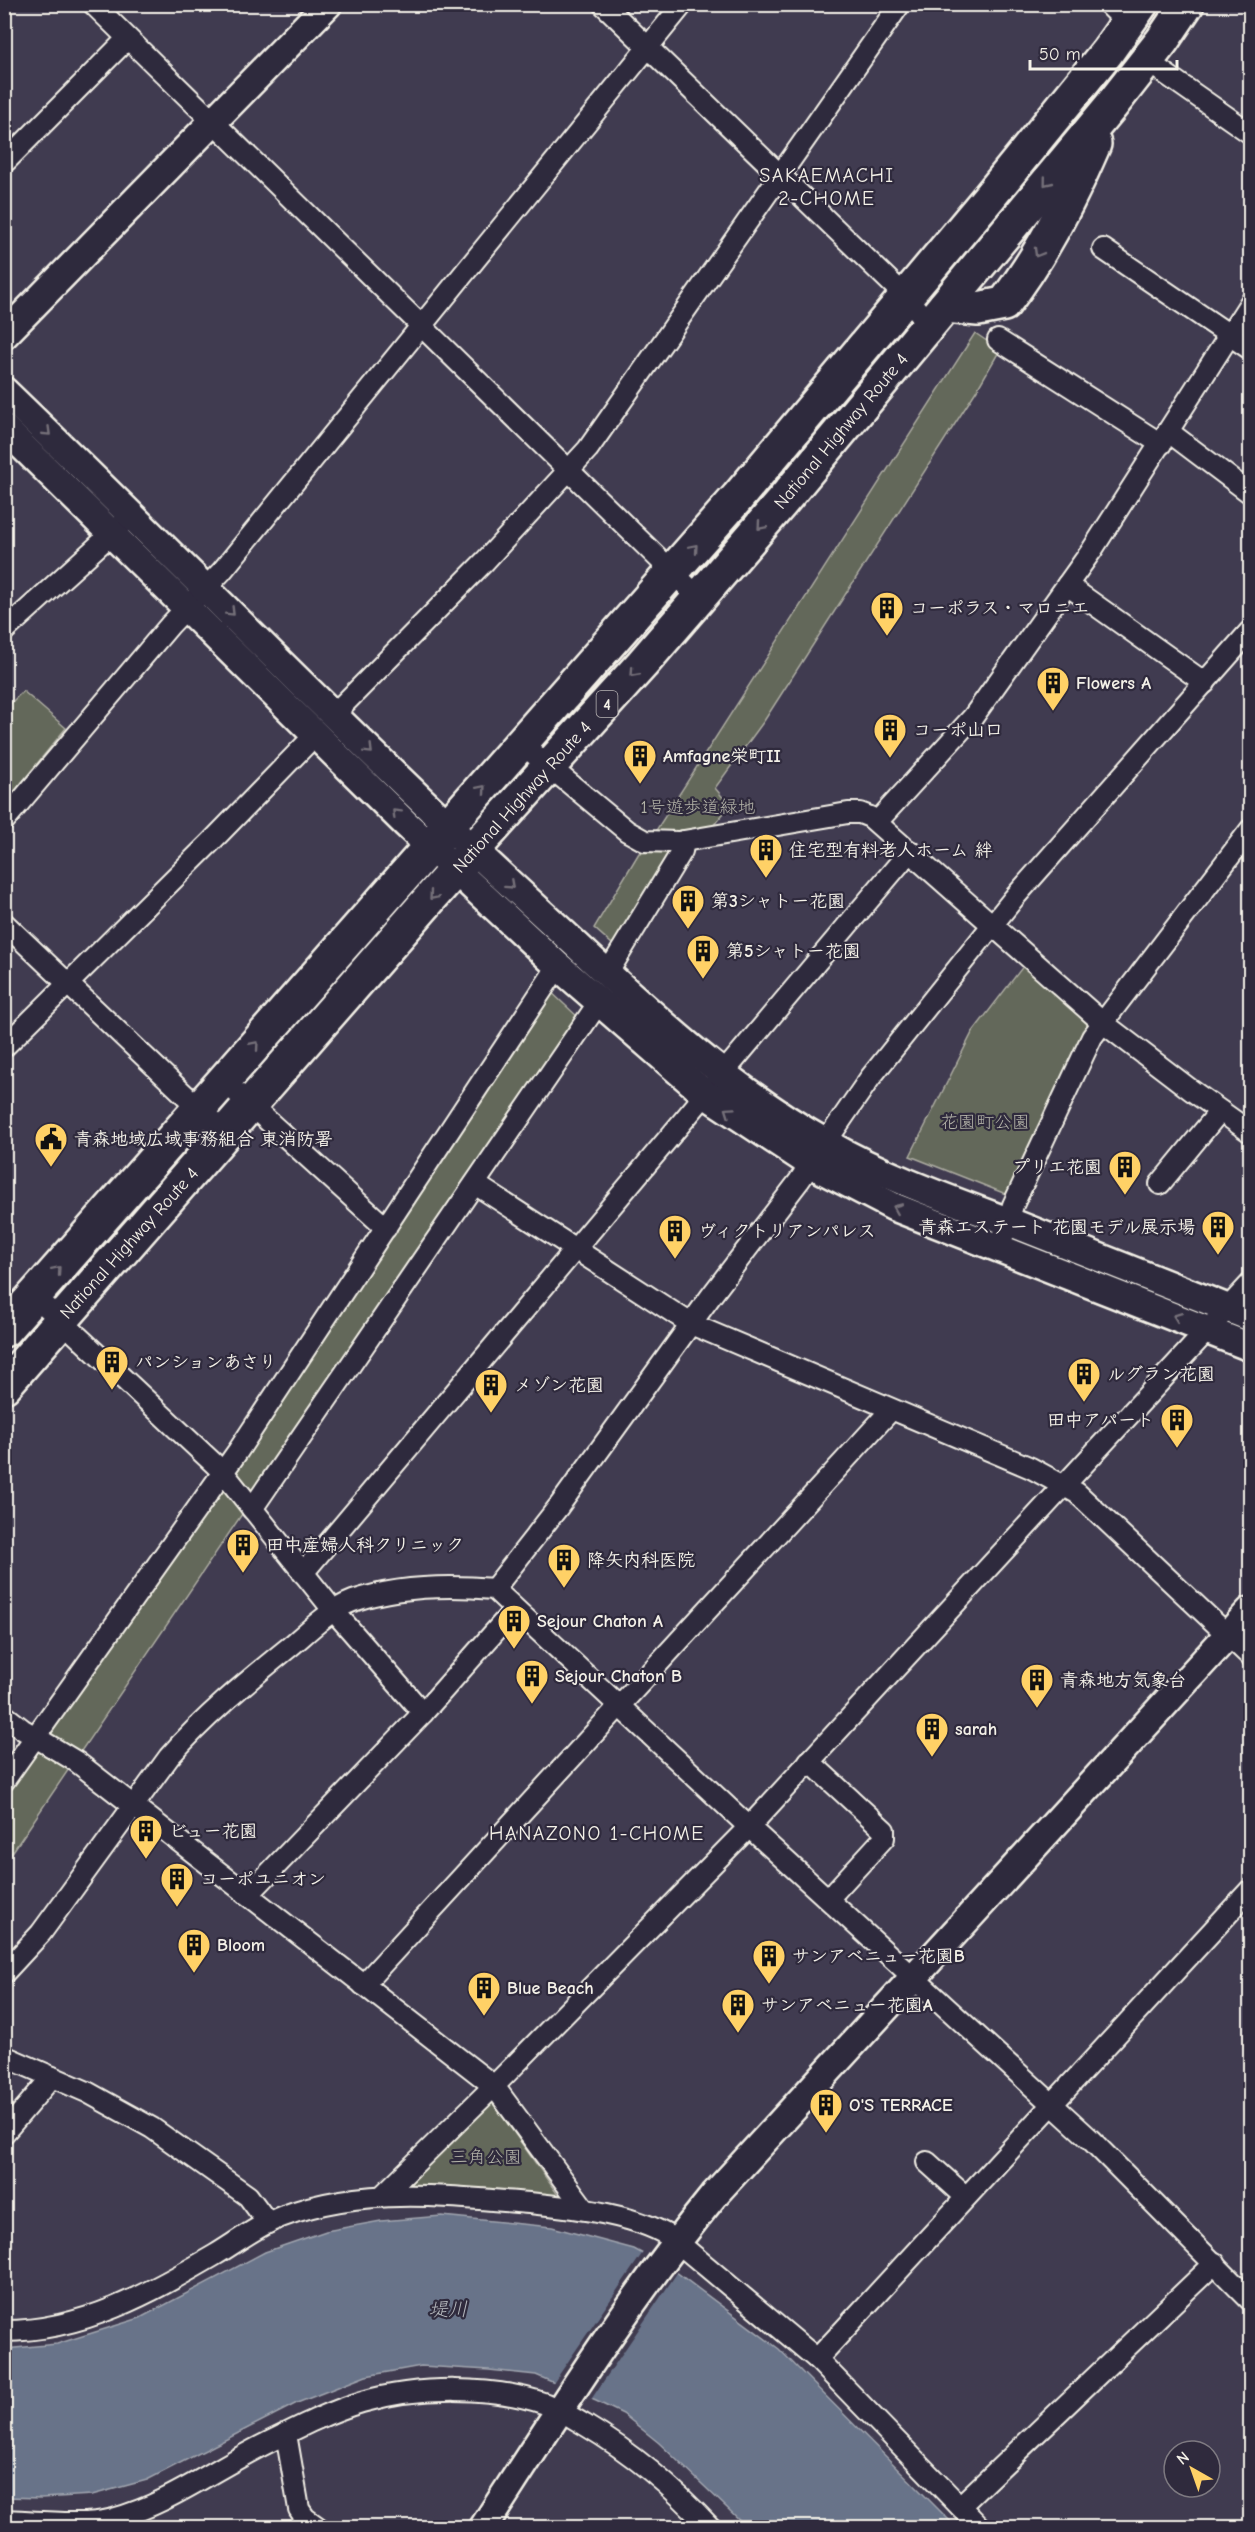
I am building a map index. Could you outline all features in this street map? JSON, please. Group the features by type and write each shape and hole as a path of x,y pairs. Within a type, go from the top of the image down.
{"highway":[{"name":"National Highway Route 4","path":"4,1386 16,1350 61,1320 251,1106 464,860 549,768 699,598 1111,106 1147,61 1187,4"},
{"name":"National Highway Route 4","path":"4,1330 673,572 906,297 1067,102 1126,11"},
{"path":"937,315 1004,304 1023,280 1063,210 1111,106"}],"street":[{"path":"93,4 699,598"},
{"path":"4,335 328,4"},
{"path":"603,4 779,177 906,297 937,315"},
{"path":"4,821 170,625 237,554 683,4"},
{"path":"334,714 486,561 570,471 643,372 900,4"},
{"path":"6,161 127,39"},
{"path":"1147,61 1251,133"},
{"path":"1103,249 1251,349"},
{"path":"877,822 973,717 1067,585 1251,303"},
{"path":"998,340 1165,438 1251,493"},
{"path":"4,391 134,515 334,714 440,837"},
{"path":"4,428 316,734 440,837 464,860 558,966 599,1002 713,1083 789,1121 818,1154 894,1207 1251,1347"},
{"path":"4,631 134,515"},
{"path":"1067,585 1205,683"},
{"path":"494,1589 559,1506 818,1154 870,1078 992,925 1251,631"},
{"path":"4,1047 211,842 316,734"},
{"path":"522,744 627,831 645,842 684,842 848,813 860,813 877,822 1102,1022 1251,1132"},
{"path":"998,1247 1009,1222 1013,1204 1082,1055 1102,1022 1251,830"},
{"path":"607,974 682,851 684,842"},
{"path":"303,1573 910,851"},
{"path":"464,860 607,974 713,1083"},
{"path":"4,923 226,1134"},
{"path":"4,1781 223,1472 558,966"},
{"path":"252,1509 599,1002"},
{"path":"224,1082 386,1228"},
{"path":"1160,1184 1220,1111"},
{"path":"818,1154 914,1186 1240,1313"},
{"path":"475,1184 691,1324 1031,1468 1065,1485 1251,1656"},
{"path":"381,2196 494,2086 748,1827 1209,1330 1240,1313 1251,1284"},
{"path":"35,1296 223,1472 333,1610 423,1713"},
{"path":"363,1985 891,1410"},
{"path":"4,1973 41,1933 169,1757 212,1712 333,1610 375,1596 407,1590 461,1587 494,1589 748,1827 1121,2168 1251,2300"},
{"path":"248,1895 423,1713 514,1610"},
{"path":"483,2528 619,2320 673,2246 750,2154 1251,1611"},
{"path":"4,1715 77,1762 494,2086 584,2208"},
{"path":"809,1761 884,1830 884,1838 828,1899"},
{"path":"817,2359 1251,1890"},
{"path":"4,2056 87,2092 152,2128 248,2196 268,2223"},
{"path":"4,2133 52,2077"},
{"path":"927,2162 966,2197"},
{"path":"4,2331 46,2328 107,2312 172,2280 268,2223 315,2207 381,2196 438,2195 584,2208 658,2229 673,2246 817,2359 981,2528"},
{"path":"960,2506 1215,2264"},
{"path":"4,2520 113,2524 286,2434 362,2402 412,2392 476,2391 562,2408 648,2467 711,2527"},
{"path":"286,2434 299,2509 305,2518 319,2528"}],"green space":[{"name":"1号遊歩道緑地","path":"975,333 1000,350 978,388 764,721 715,788 730,806 711,828 665,835 655,832"},
{"path":"23,691 66,728 5,803 5,709"},
{"name":"1号遊歩道緑地","path":"674,851 620,951 594,928 639,853"},
{"name":"花園町公園","path":"1024,965 1087,1023 1088,1027 1006,1194 910,1156 972,1033"},
{"path":"549,990 579,1018 5,1863 5,1781"},
{"name":"三角公園","path":"491,2103 494,2104 561,2199 410,2189 407,2186"}],"water":[{"name":"堤川","path":"442,2216 552,2227 634,2249 676,2272 779,2349 956,2527 747,2527 659,2443 623,2414 536,2375 421,2366 366,2376 297,2403 147,2480 92,2495 41,2498 5,2497 5,2349 57,2344 140,2318 265,2252 326,2231 381,2221"}],"pier":[{"path":"644,2251 679,2270 590,2401 552,2385"}],"place":[{"name":"コーポラス・マロニエ","path":"887,637"},
{"name":"Flowers A","path":"1053,712"},
{"name":"コーポ山口","path":"890,759"},
{"name":"Amfagne栄町II","path":"640,785"},
{"name":"住宅型有料老人ホーム 絆","path":"766,879"},
{"name":"第3シャトー花園","path":"688,930"},
{"name":"第5シャトー花園","path":"703,980"},
{"name":"青森地域広域事務組合 東消防署","path":"51,1168"},
{"name":"プリエ花園","path":"1125,1196"},
{"name":"青森エステート 花園モデル展示場","path":"1218,1256"},
{"name":"ヴィクトリアンパレス","path":"675,1260"},
{"name":"パンションあさり","path":"112,1391"},
{"name":"ルグラン花園","path":"1084,1403"},
{"name":"メゾン花園","path":"491,1414"},
{"name":"田中アパート","path":"1177,1449"},
{"name":"田中産婦人科クリニック","path":"243,1574"},
{"name":"降矢内科医院","path":"564,1589"},
{"name":"Sejour Chaton A","path":"514,1650"},
{"name":"Sejour Chaton B","path":"532,1705"},
{"name":"青森地方気象台","path":"1037,1709"},
{"name":"sarah","path":"932,1758"},
{"name":"ビュー花園","path":"146,1860"},
{"name":"コーポユニオン","path":"177,1908"},
{"name":"Bloom","path":"194,1974"},
{"name":"サンアベニュー花園B","path":"769,1985"},
{"name":"Blue Beach","path":"484,2017"},
{"name":"サンアベニュー花園A","path":"738,2034"},
{"name":"O'S TERRACE","path":"826,2134"}],"district":[{"name":"SAKAEMACHI 2-CHOME","path":"827,186"},
{"name":"HANAZONO 1-CHOME","path":"597,1833"}]}
